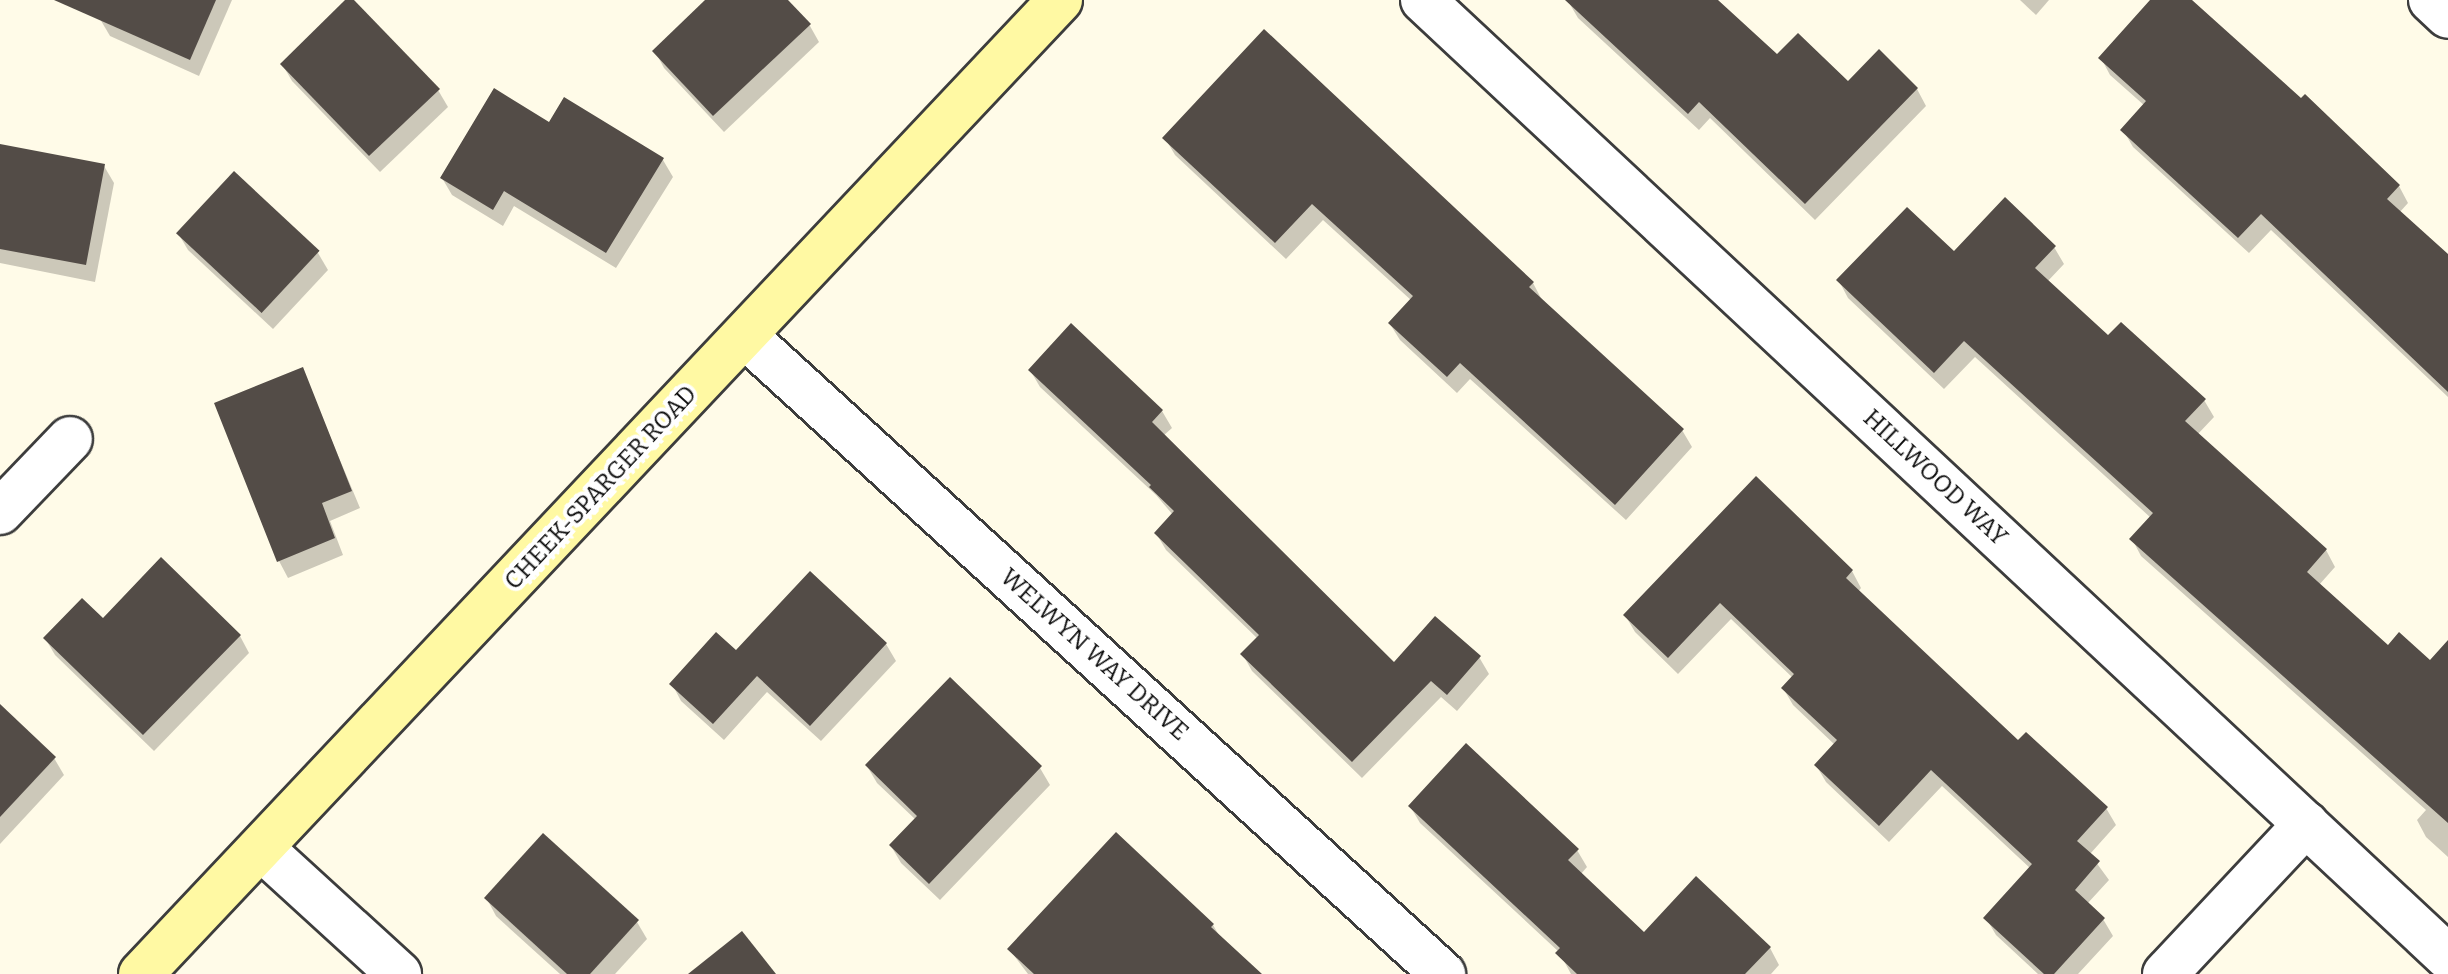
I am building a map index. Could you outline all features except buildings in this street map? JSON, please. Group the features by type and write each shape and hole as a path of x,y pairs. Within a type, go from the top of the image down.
{"main road":[{"name":"CHEEK-SPARGER ROAD","path":"141,974 1060,0"}],"street":[{"name":"HILLWOOD WAY","path":"1423,0 2448,957"},
{"path":"2431,0 2448,16"},
{"name":"WELWYN WAY DRIVE","path":"745,336 1443,974"},
{"path":"0,512 70,439"},
{"path":"2165,974 2306,824"},
{"path":"261,848 399,974"}]}
